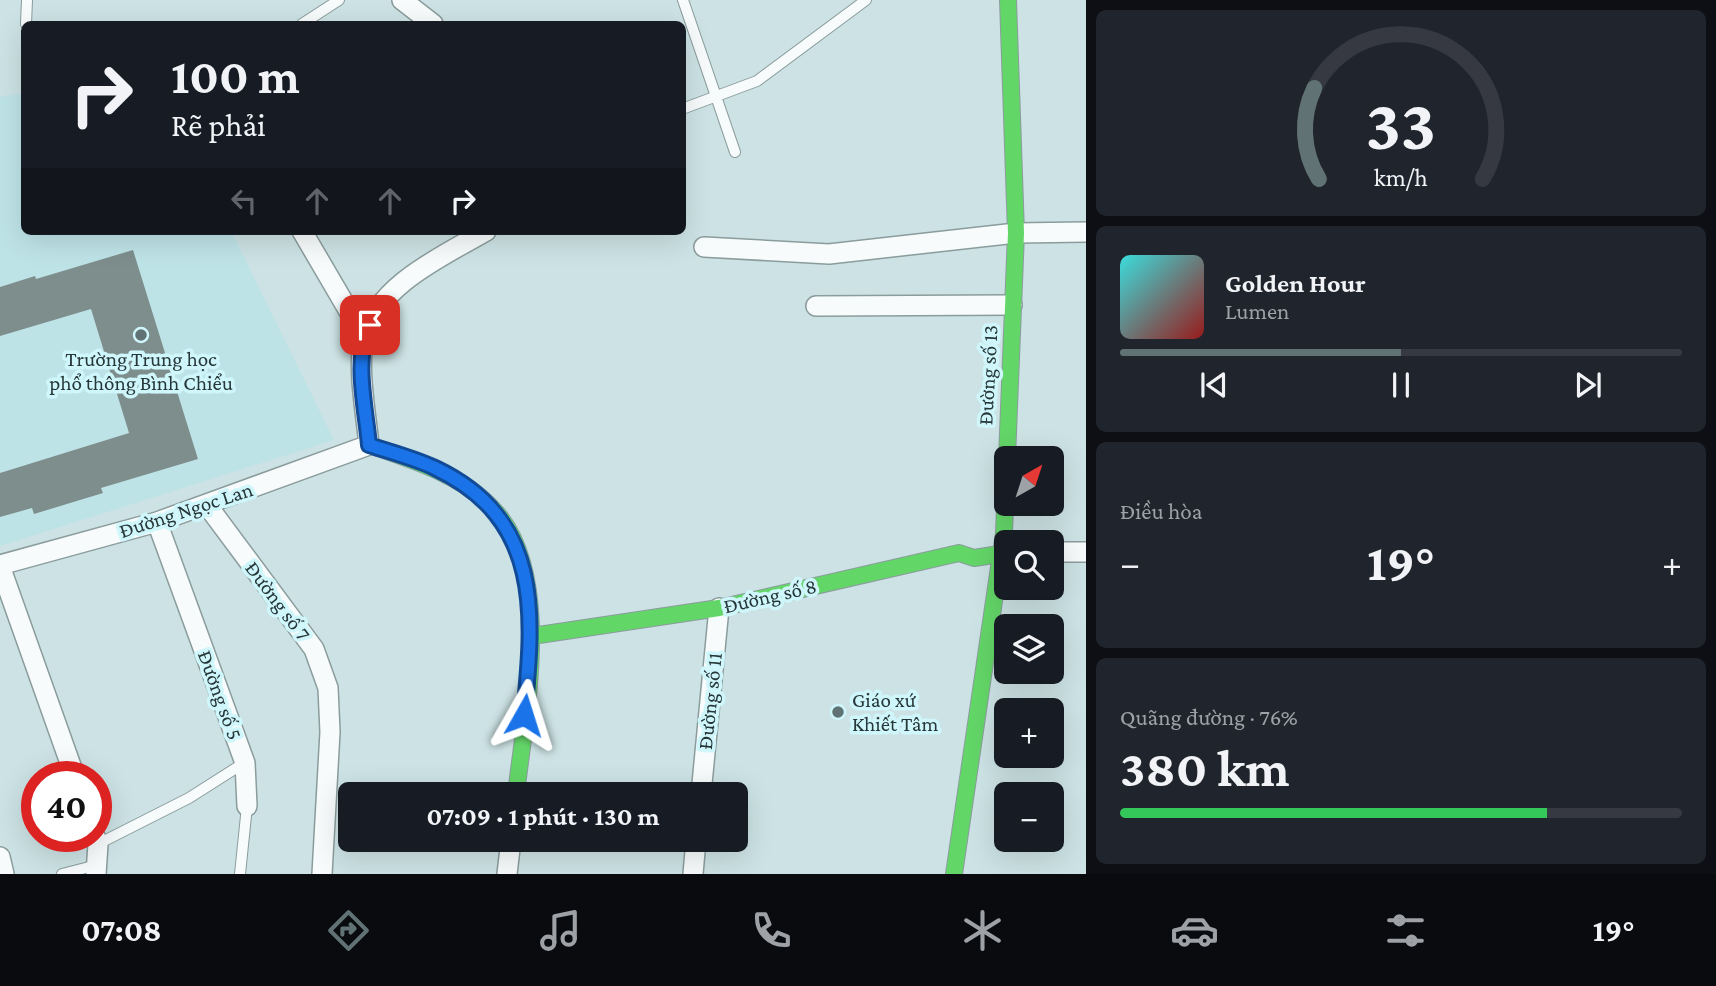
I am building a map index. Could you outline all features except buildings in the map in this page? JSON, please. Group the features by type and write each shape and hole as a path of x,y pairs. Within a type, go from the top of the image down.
{"street":[{"path":"402,0 429,21"},
{"name":"Đường số 13","path":"1005,530 1016,233 1008,0"},
{"path":"704,247 829,254 1016,233 1086,232"},
{"path":"304,235 364,337 369,445 436,469 496,511 524,569 532,636 517,782"},
{"path":"364,337 377,312 405,278 479,235"},
{"path":"816,306 1012,305"},
{"name":"Đường Ngọc Lan","path":"0,566 157,522 369,445"},
{"name":"Đường số 7","path":"207,505 314,649 328,688 330,732 322,874"},
{"name":"Đường số 5","path":"157,522 244,763 247,806"},
{"path":"1064,552 1086,552"},
{"name":"Đường số 8","path":"532,636 719,608 959,553 974,558 994,555"},
{"path":"0,566 69,761"},
{"name":"Đường số 13","path":"954,874 997,600"},
{"name":"Đường số 11","path":"702,782 719,608"},
{"path":"508,874 510,852"},
{"path":"693,874 695,852"},
{"path":"0,857 4,874"}],"lane":[{"path":"26,21 27,0"},
{"path":"307,21 339,0"},
{"path":"683,0 735,152"},
{"path":"686,108 758,81 866,0"},
{"path":"112,833 189,798 244,763"},
{"name":"Đường số 5","path":"240,874 247,806"},
{"path":"62,874 96,869"}],"shaded area":[{"name":"Trường Trung học phổ thông Bình Chiểu","path":"21,94 21,235 233,235 334,440 0,546 0,97"}],"traffic: fast":[{"path":"954,874 1004,533 1016,233 1008,0"},
{"path":"369,445 435,469 465,486 492,508 511,535 524,568 530,605 529,685 518,782"},
{"path":"532,636 719,608 959,553 974,558 994,555"}],"place":[{"name":"Trường Trung học phổ thông Bình Chiểu","path":"141,335"},
{"name":"Giáo xứ Khiết Tâm","path":"838,712"}],"route":[{"path":"370,325 364,337 363,361 369,445 436,469 496,511 510,535 524,569 532,636 524,715"}]}
